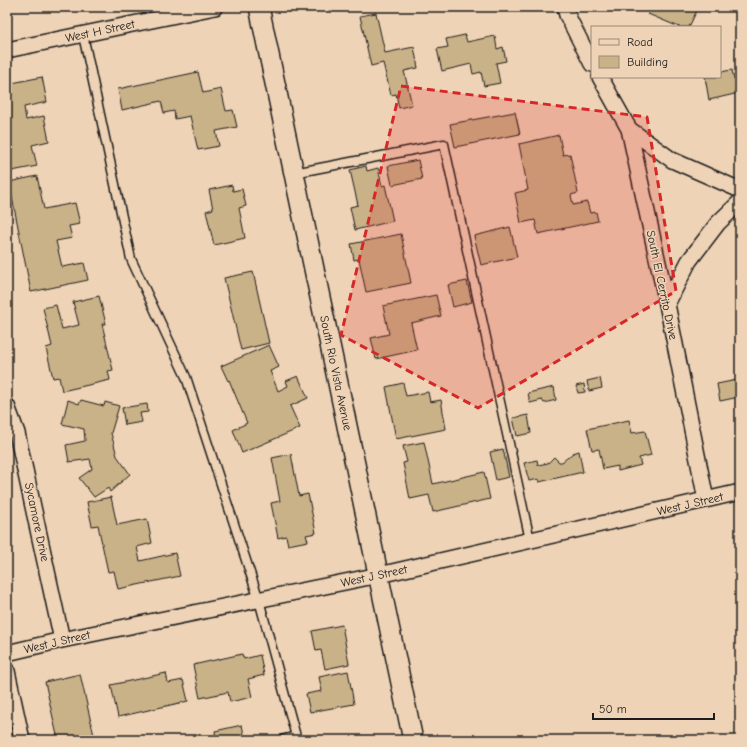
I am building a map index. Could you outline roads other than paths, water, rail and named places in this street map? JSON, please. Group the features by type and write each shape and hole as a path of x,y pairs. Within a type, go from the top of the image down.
{"street":[{"name":"West H Street","path":"7,50 216,7"},
{"name":"South Rio Vista Avenue","path":"259,7 413,740"},
{"path":"553,7 566,11 591,62"},
{"name":"South El Cerrito Drive","path":"601,78 629,129 667,304 706,500"},
{"path":"629,129 672,160 740,190"},
{"path":"667,304 689,261 718,223 740,202"},
{"name":"Sycamore Drive","path":"7,406 17,433 62,640"},
{"name":"West J Street","path":"7,653 62,640 379,575 740,492"},
{"path":"7,671 22,740"}],"lane":[{"path":"83,35 131,259 186,377 258,600 297,738 281,740"},
{"path":"294,173 444,144 530,540"}]}
